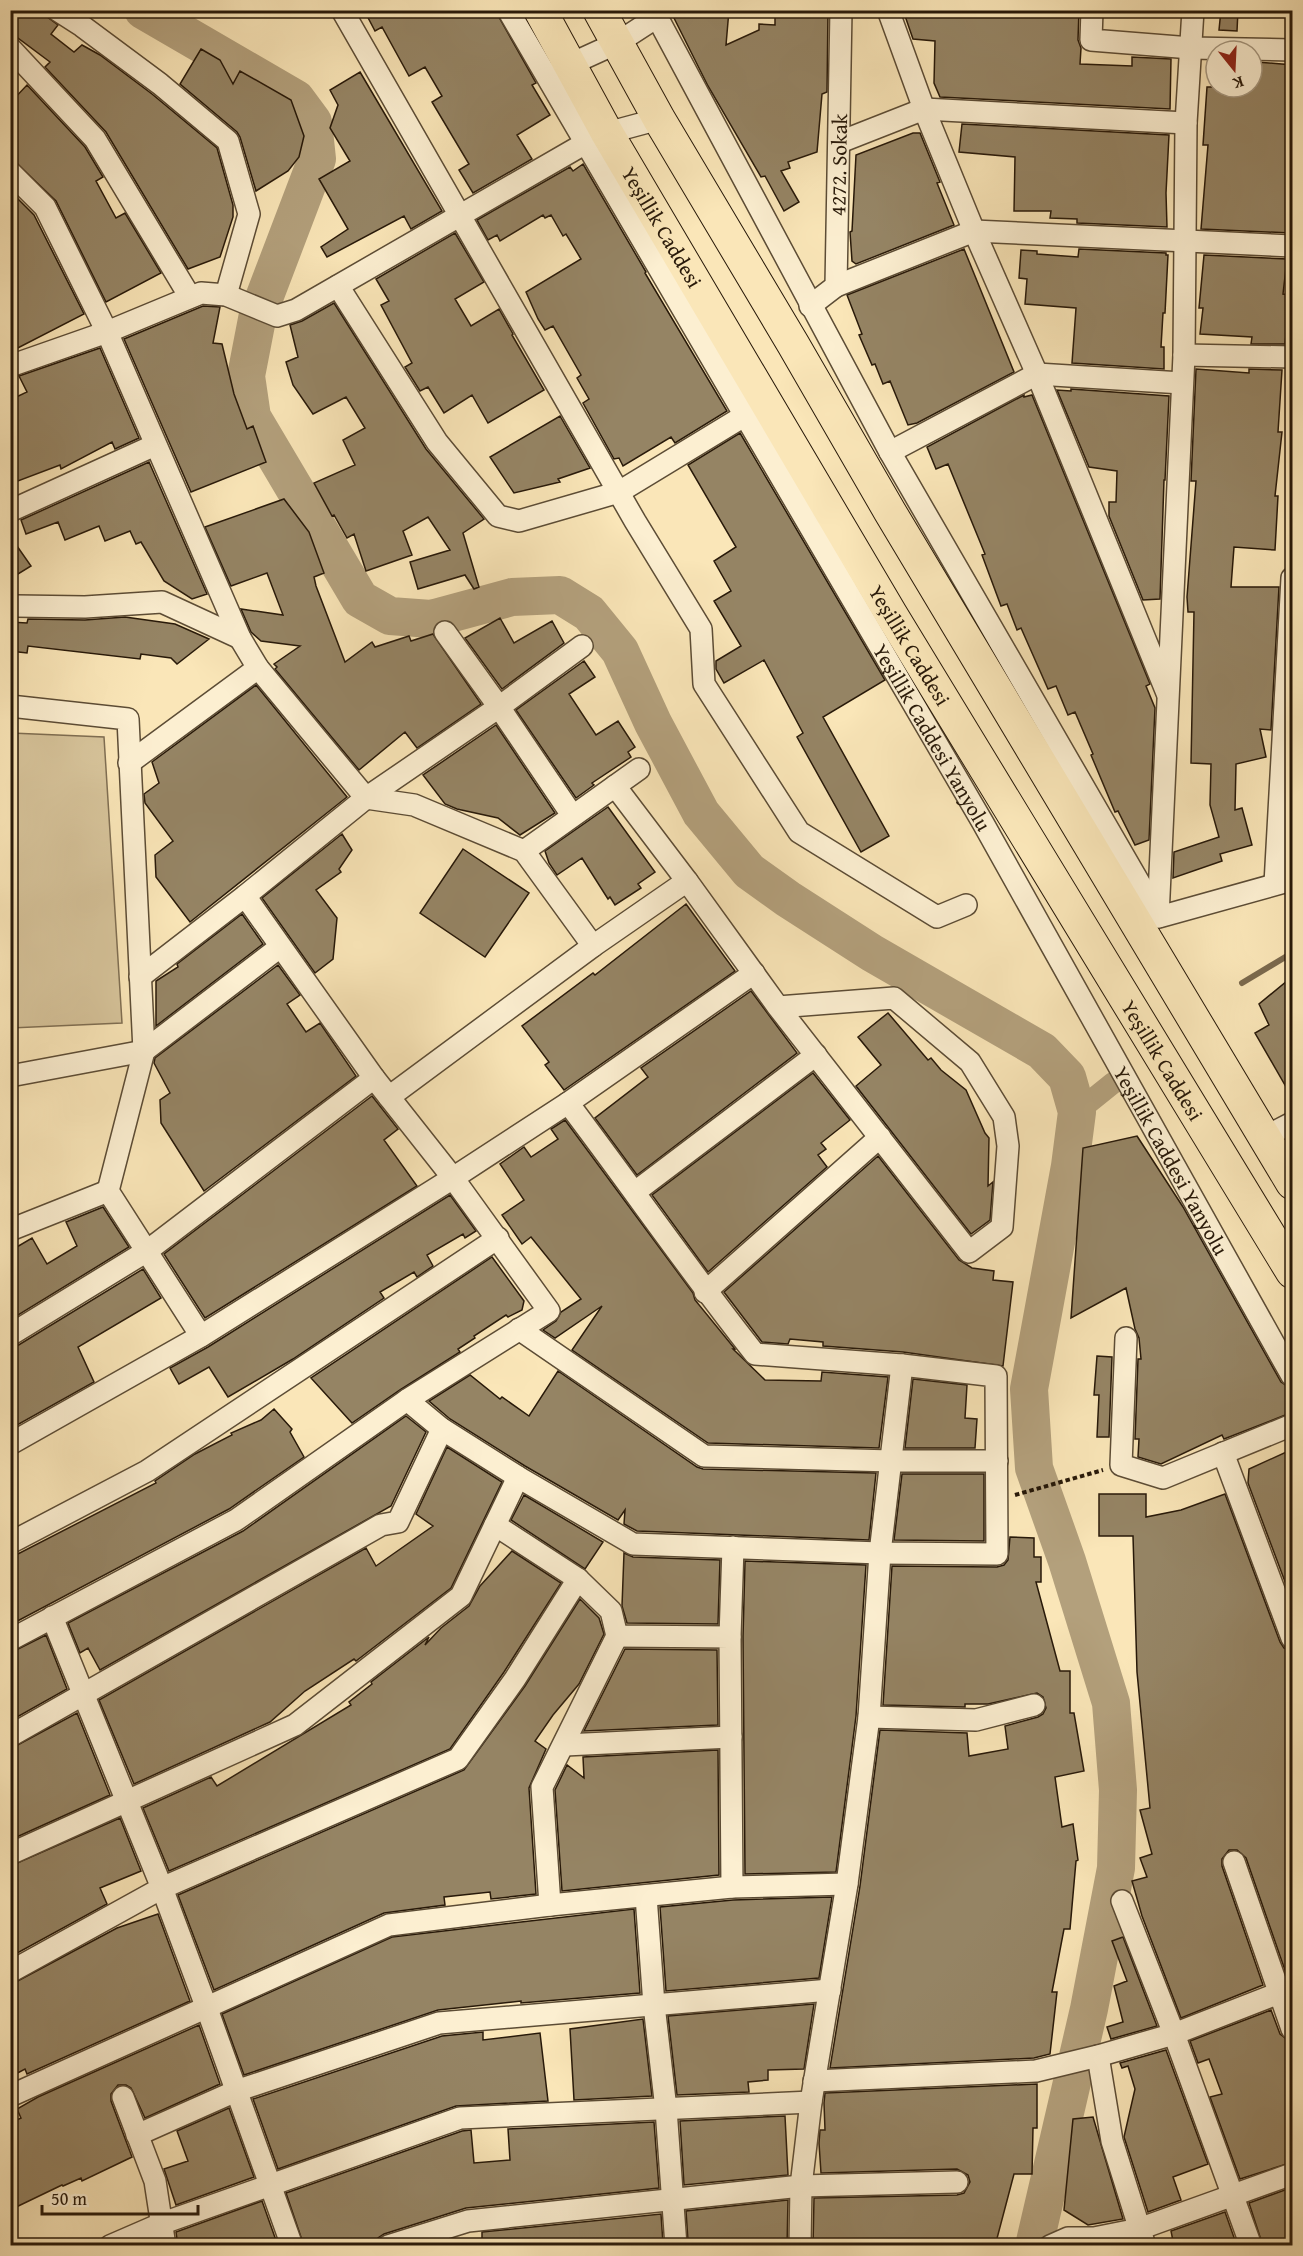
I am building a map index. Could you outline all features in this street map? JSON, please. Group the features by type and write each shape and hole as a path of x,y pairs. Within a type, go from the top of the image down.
{"highway":[{"name":"Yeşillik Caddesi","path":"540,10 558,70 596,138 891,614 1293,1272"},
{"path":"599,10 659,119 794,344 885,502 980,659 1150,923 1265,1137 1293,1182"}],"street":[{"path":"57,10 160,84 228,141 249,214 230,297"},
{"path":"342,10 619,492 701,629 704,684 799,832 937,916 966,905"},
{"path":"508,10 558,70 617,43 657,14 810,306 1150,923"},
{"name":"4272. Sokak","path":"836,286 841,10"},
{"path":"888,10 924,109 974,231 1037,374 1170,699"},
{"path":"1092,10 1091,40 1191,48 1293,50"},
{"path":"1150,923 1170,699 1184,355 1186,123 1193,10"},
{"path":"10,48 95,139 190,297"},
{"path":"840,142 924,109 1186,123"},
{"path":"10,366 106,332 201,293 230,297 277,316 296,310 596,138 659,119"},
{"name":"Yeşillik Caddesi Yanyolu","path":"596,138 744,416 983,824 1293,1376"},
{"path":"10,172 45,207 106,332 240,638 258,668 366,798 414,806 524,850 593,946"},
{"path":"810,306 836,286 974,231 1293,246"},
{"path":"338,286 438,442 498,516 519,521 619,492 744,416"},
{"path":"1184,355 1293,357"},
{"path":"890,452 1037,374 1182,383"},
{"path":"10,511 155,445"},
{"path":"1150,923 1284,882 1293,578"},
{"path":"16,606 85,607 162,602 240,638"},
{"path":"445,632 500,707 572,815"},
{"path":"140,977 366,798 500,707 582,646"},
{"path":"129,763 258,668"},
{"path":"10,706 128,719 144,1051 108,1191 201,1336"},
{"path":"524,850 639,769"},
{"path":"615,786 778,1007 969,1252 1002,1227 1008,1146 1004,1117 970,1062 894,998 778,1007"},
{"path":"389,1097 593,946 687,881"},
{"path":"10,1640 236,1520 407,1400 549,1311 453,1178 374,1078 245,896"},
{"path":"10,1076 144,1051 280,947"},
{"path":"10,1444 201,1336 453,1178 568,1102 754,973"},
{"path":"635,1192 816,1055"},
{"path":"10,1335 147,1251 374,1078"},
{"path":"407,1400 442,1429 518,1477 633,1544 880,1553 997,1554 999,1500 996,1376 902,1365 755,1354 705,1292 568,1102"},
{"path":"1265,1137 1293,1124"},
{"path":"705,1292 880,1137"},
{"path":"10,1230 108,1191"},
{"path":"10,1544 147,1471 498,1238"},
{"path":"519,1329 704,1456 997,1461"},
{"path":"1126,1338 1121,1465 1163,1478 1293,1425"},
{"path":"800,2246 801,2186 811,2102 847,1884 869,1717 880,1553 902,1365"},
{"path":"10,1736 381,1525 398,1522 442,1429"},
{"path":"1222,1454 1293,1638"},
{"path":"10,1854 295,1725 461,1596 518,1477"},
{"path":"495,1525 578,1579 611,1611 617,1636 565,1745 542,1787 550,1905"},
{"path":"732,1887 730,1637 733,1547"},
{"path":"10,1972 162,1888 458,1759 514,1679 578,1579"},
{"path":"52,1617 162,1888 292,2246"},
{"path":"617,1636 730,1637"},
{"path":"869,1717 976,1720 1034,1705"},
{"path":"565,1745 731,1737"},
{"path":"1234,1862 1286,1990 1293,2029"},
{"path":"10,2096 389,1924 732,1887 847,1884"},
{"path":"646,1896 676,2246"},
{"path":"1122,1901 1174,2034 1251,2246"},
{"path":"137,2136 236,2091 439,2023 830,1990"},
{"path":"814,2081 1036,2071 1174,2034 1286,1990"},
{"path":"1098,2056 1112,2141 1142,2237"},
{"path":"123,2097 155,2181 165,2246"},
{"path":"110,2246 163,2223 269,2184 460,2118 811,2102"},
{"path":"1050,2246 1068,2238 1142,2237 1232,2194 1293,2174"},
{"path":"388,2246 468,2222 801,2186 957,2182"}],"path":[{"path":"999,1500 1121,1465"}],"shaded area":[{"path":"11,733 104,737 122,1023 11,1028"}],"building":[{"path":"18,10 44,10 46,16 58,25 51,34 74,52 82,45 100,55 152,94 217,148 233,205 233,217 220,257 188,269 106,132 45,67 50,62 10,32 10,19"},
{"path":"364,10 495,10 536,83 532,85 550,115 517,135 532,159 473,193 459,170 469,164 432,102 442,96 425,67 409,76 382,27 375,31"},
{"path":"670,10 729,10 726,45 759,30 759,24 775,25 775,10 828,10 827,92 822,94 817,152 788,162 790,168 781,171 799,202 784,211 765,176 761,177 708,86"},
{"path":"903,10 1079,10 1080,64 1132,66 1132,57 1171,59 1170,109 940,97 934,83 935,41 913,39"},
{"path":"1221,10 1238,10 1237,31 1219,30"},
{"path":"201,49 220,60 233,84 240,71 291,100 304,136 299,157 288,171 256,191 237,132 180,84"},
{"path":"1264,63 1293,65 1291,233 1201,229 1208,145 1203,145 1206,99 1264,99"},
{"path":"360,72 442,211 411,229 404,216 327,257 321,247 348,229 319,179 350,161 330,128 338,105 330,90"},
{"path":"27,85 85,147 103,177 96,181 116,218 125,213 161,273 106,302 56,201 10,157 10,103"},
{"path":"962,124 1169,135 1167,227 1077,223 1077,219 1050,218 1051,211 1014,211 1015,157 959,152"},
{"path":"913,133 920,133 954,225 856,264 852,261 850,232 852,231 856,155"},
{"path":"583,164 727,411 675,443 671,437 623,466 619,458 614,459 583,403 589,399 577,378 581,375 553,326 545,330 526,292 581,259 566,234 563,236 551,215 545,218 543,215 500,241 497,235 488,240 477,220 570,167 573,171"},
{"path":"10,191 34,215 84,314 10,352"},
{"path":"455,233 484,282 455,299 471,326 499,309 544,390 488,423 472,395 444,413 428,387 420,391 405,367 412,363 381,305 389,301 376,279"},
{"path":"964,249 1014,372 917,423 908,425 890,381 883,384 875,364 872,365 859,335 862,334 847,295"},
{"path":"1079,249 1166,253 1168,255 1161,347 1164,347 1164,369 1072,363 1076,308 1025,304 1027,279 1019,278 1021,250 1037,251 1037,254 1078,257"},
{"path":"1204,255 1287,259 1283,294 1290,295 1285,344 1251,344 1252,337 1200,334 1203,308 1199,308"},
{"path":"334,303 426,449 484,519 463,533 479,587 474,589 465,575 418,589 410,562 450,550 428,517 403,531 412,555 366,571 354,534 347,538 314,483 355,465 343,440 365,428 346,397 313,414 293,385 286,362 298,357 290,325"},
{"path":"203,306 220,307 213,343 222,344 234,394 247,429 253,426 266,462 191,492 124,339"},
{"path":"100,348 139,438 115,449 112,442 61,469 60,465 10,484 10,400 27,392 19,376"},
{"path":"1196,369 1249,373 1249,369 1282,370 1278,432 1282,432 1275,496 1278,496 1275,550 1234,547 1231,587 1279,587 1271,730 1260,729 1266,757 1236,764 1235,810 1242,808 1252,845 1220,854 1222,861 1173,878 1174,852 1219,837 1210,805 1211,764 1191,763 1194,612 1188,612 1187,597 1196,481 1191,481"},
{"path":"1071,389 1169,396 1160,599 1143,600 1109,516 1109,502 1116,502 1117,471 1089,467 1057,390 1071,391"},
{"path":"1024,395 1024,397 1032,395 1150,684 1146,686 1155,708 1149,840 1135,845 1118,811 1115,812 1075,712 1068,715 1056,686 1048,689 1021,628 1017,630 1007,604 1001,606 982,555 985,554 948,464 936,469 927,447"},
{"path":"560,416 590,468 558,479 560,482 514,493 490,457"},
{"path":"740,433 885,680 823,717 889,836 861,852 797,737 803,733 764,660 724,683 716,669 716,661 741,646 714,601 731,591 714,561 736,547 688,465"},
{"path":"149,462 207,594 192,599 164,581 141,542 136,544 130,531 105,541 99,526 65,540 58,522 26,534 21,520"},
{"path":"284,499 309,532 324,573 314,577 316,586 345,662 372,642 375,647 409,636 411,641 433,634 481,704 417,748 405,732 359,770 275,669 277,667 274,664 300,646 261,641 251,632 241,609 283,615 267,573 231,586 205,527"},
{"path":"10,536 31,566 10,579"},
{"path":"125,617 175,624 209,639 177,664 171,658 141,654 140,659 28,646 27,653 10,651 10,622 27,623 28,619 85,620"},
{"path":"500,618 514,643 552,621 564,643 502,689 465,638"},
{"path":"584,661 595,677 569,694 596,735 618,721 635,747 628,752 631,757 592,783 594,785 576,798 516,710"},
{"path":"256,685 347,797 190,922 156,877 155,855 173,841 145,803 144,794 159,783 152,762"},
{"path":"496,725 555,813 520,835 498,818 445,804 423,775"},
{"path":"608,807 655,872 638,884 641,888 615,905 610,897 608,899 582,858 557,875 545,851"},
{"path":"342,834 352,850 339,869 341,872 316,890 337,918 333,959 315,973 262,898"},
{"path":"463,849 529,893 485,957 420,913"},
{"path":"686,904 735,971 564,1090 545,1065 549,1062 522,1026 593,973 595,975"},
{"path":"242,914 263,944 156,1026 156,981 178,967 177,964"},
{"path":"278,965 300,995 287,1004 306,1032 320,1023 356,1076 204,1191 161,1123 160,1100 170,1093 154,1063 155,1058"},
{"path":"1293,976 1293,1099 1255,1033 1269,1025 1259,1004"},
{"path":"751,991 797,1053 637,1175 595,1118 648,1077 641,1068"},
{"path":"888,1013 928,1060 931,1058 941,1070 966,1090 989,1138 988,1186 993,1182 990,1220 971,1234 856,1086 881,1065 858,1037"},
{"path":"813,1073 850,1120 821,1143 826,1149 818,1155 827,1167 708,1272 652,1195"},
{"path":"372,1096 398,1129 384,1140 417,1186 205,1318 164,1254"},
{"path":"565,1120 693,1293 695,1300 735,1349 733,1349 765,1380 821,1381 822,1372 888,1377 879,1448 708,1443 572,1350 602,1306 555,1338 543,1330 556,1321 561,1312 581,1299 531,1237 522,1244 502,1215 524,1200 500,1164 524,1147 531,1157 558,1139 551,1129"},
{"path":"1137,1136 1183,1207 1281,1382 1290,1388 1293,1394 1293,1412 1224,1439 1222,1435 1161,1464 1138,1457 1139,1439 1135,1439 1138,1359 1141,1359 1139,1338 1126,1288 1071,1318 1083,1148"},
{"path":"878,1156 959,1260 972,1268 994,1271 993,1280 1013,1282 1003,1366 903,1352 823,1346 823,1342 790,1339 788,1344 762,1342 724,1292"},
{"path":"450,1195 476,1231 465,1238 463,1234 427,1255 433,1266 417,1277 414,1272 380,1292 384,1298 293,1359 228,1397 209,1367 179,1384 170,1368 208,1347"},
{"path":"103,1207 129,1247 10,1320 10,1251 32,1238 47,1264 77,1246 66,1222"},
{"path":"492,1257 524,1301 522,1310 508,1317 506,1315 474,1336 475,1338 458,1349 460,1352 352,1423 311,1378"},
{"path":"143,1269 161,1298 78,1347 94,1382 10,1429 10,1348 17,1346"},
{"path":"1097,1356 1112,1357 1109,1437 1097,1437 1099,1395 1094,1395"},
{"path":"558,1371 703,1469 876,1473 869,1540 637,1531 624,1524 625,1510 618,1520 450,1419 429,1401 470,1375 500,1399 502,1397 529,1416"},
{"path":"913,1379 967,1385 965,1418 977,1419 975,1448 905,1448"},
{"path":"274,1409 292,1429 290,1432 304,1457 229,1509 10,1625 10,1558 156,1483 155,1481 195,1454 232,1435 231,1433 261,1420"},
{"path":"406,1416 426,1432 391,1506 100,1670 88,1648 80,1653 68,1623 243,1531"},
{"path":"447,1447 502,1482 451,1588 356,1661 354,1659 305,1691 270,1722 134,1784 99,1700 366,1548 376,1566 433,1526 416,1514"},
{"path":"1293,1449 1293,1603 1248,1483 1249,1469"},
{"path":"902,1474 984,1474 984,1541 894,1540"},
{"path":"1099,1494 1146,1494 1146,1517 1181,1510 1225,1494 1280,1642 1284,1648 1293,1650 1293,1975 1287,1976 1246,1858 1237,1850 1229,1850 1222,1859 1222,1866 1263,1985 1181,2018 1142,1916 1132,1881 1147,1877 1140,1858 1152,1854 1140,1810 1150,1808 1137,1672 1133,1536 1099,1536"},
{"path":"524,1495 603,1542 585,1569 511,1520"},
{"path":"1010,1537 1034,1538 1034,1557 1041,1557 1041,1582 1036,1582 1060,1671 1070,1671 1070,1713 1074,1713 1084,1771 1055,1777 1062,1827 1073,1824 1078,1860 1076,1861 1070,1929 1064,1929 1052,1992 1057,1992 1050,2054 1034,2058 830,2068 860,1886 880,1730 967,1733 969,1756 1008,1749 1005,1726 1038,1717 1046,1708 1043,1697 1037,1693 988,1704 965,1704 965,1707 883,1705 892,1566 997,1567 1004,1565 1008,1560"},
{"path":"512,1551 561,1583 504,1672 450,1749 169,1871 143,1808 211,1777 217,1786 351,1705 349,1702 372,1684 371,1682 429,1637 425,1645 441,1628 469,1606 480,1586"},
{"path":"624,1553 633,1557 720,1560 718,1624 627,1623 622,1606"},
{"path":"745,1561 866,1565 856,1716 836,1872 745,1874 743,1637"},
{"path":"580,1599 599,1618 604,1634 579,1684 535,1741 546,1749 529,1788 536,1894 491,1899 490,1892 444,1897 445,1905 384,1913 214,1990 178,1895 464,1770 525,1686"},
{"path":"46,1635 67,1689 10,1721 10,1653"},
{"path":"625,1649 717,1650 718,1725 584,1731"},
{"path":"77,1713 110,1795 10,1840 10,1749"},
{"path":"718,1750 719,1875 562,1891 555,1790 567,1765 584,1778 583,1757"},
{"path":"120,1818 141,1871 100,1888 107,1904 10,1957 10,1866"},
{"path":"832,1897 819,1978 666,1991 660,1907 733,1900"},
{"path":"634,1909 640,1993 521,2003 521,2001 438,2010 244,2075 222,2014 392,1937"},
{"path":"158,1914 190,2001 27,2074 25,2069 10,2077 10,1985 117,1928"},
{"path":"1123,1937 1157,2026 1111,2039 1107,2027 1123,2022 1114,1986 1127,1981 1112,1941"},
{"path":"814,2004 804,2069 768,2070 768,2080 748,2082 749,2092 677,2095 668,2016"},
{"path":"1271,2010 1280,2034 1289,2041 1293,2050 1293,2162 1240,2179 1210,2097 1222,2094 1209,2059 1198,2063 1190,2041"},
{"path":"643,2019 652,2096 574,2100 570,2029"},
{"path":"199,2025 220,2084 145,2118 131,2088 118,2085 111,2094 111,2101 132,2157 82,2181 81,2178 62,2185 10,2210 10,2123 21,2118 17,2109 38,2097"},
{"path":"483,2032 483,2040 540,2033 548,2101 456,2106 278,2169 253,2099 442,2036"},
{"path":"1166,2050 1208,2164 1173,2177 1181,2200 1148,2212 1124,2137 1135,2089 1128,2066 1122,2068 1120,2063"},
{"path":"1037,2084 1037,2128 1033,2128 1032,2174 1014,2174 995,2246 813,2246 814,2198 957,2195 964,2193 970,2182 968,2175 957,2169 821,2173 819,2143 820,2130 825,2130 825,2093"},
{"path":"229,2108 254,2177 176,2205 164,2169 188,2161 177,2131"},
{"path":"785,2116 788,2175 684,2185 680,2121"},
{"path":"1093,2117 1123,2219 1088,2225 1064,2210 1073,2119"},
{"path":"654,2122 659,2188 466,2208 384,2234 378,2238 376,2246 304,2246 286,2193 462,2131 471,2130 474,2163 510,2160 508,2129"},
{"path":"1293,2187 1293,2246 1263,2246 1249,2203"},
{"path":"788,2200 787,2246 719,2246 718,2239 688,2241 686,2211"},
{"path":"262,2201 278,2246 178,2246 176,2232"},
{"path":"1225,2212 1237,2246 1174,2246 1171,2231"},
{"path":"661,2214 663,2244 482,2246 482,2232"}],"waterway":[{"path":"143,10 296,99 313,122 317,159 258,314 246,376 252,417 360,599 390,616 431,619 512,597 560,595 589,613 620,651 653,723 701,813 749,871 872,953 1042,1051 1067,1077 1077,1112 1070,1166 1029,1389 1034,1468 1067,1561 1111,1703 1118,1790 1116,1868 1089,2009 1034,2246"},
{"path":"1242,983 1292,953"},
{"path":"1077,1112 1113,1083"}]}
